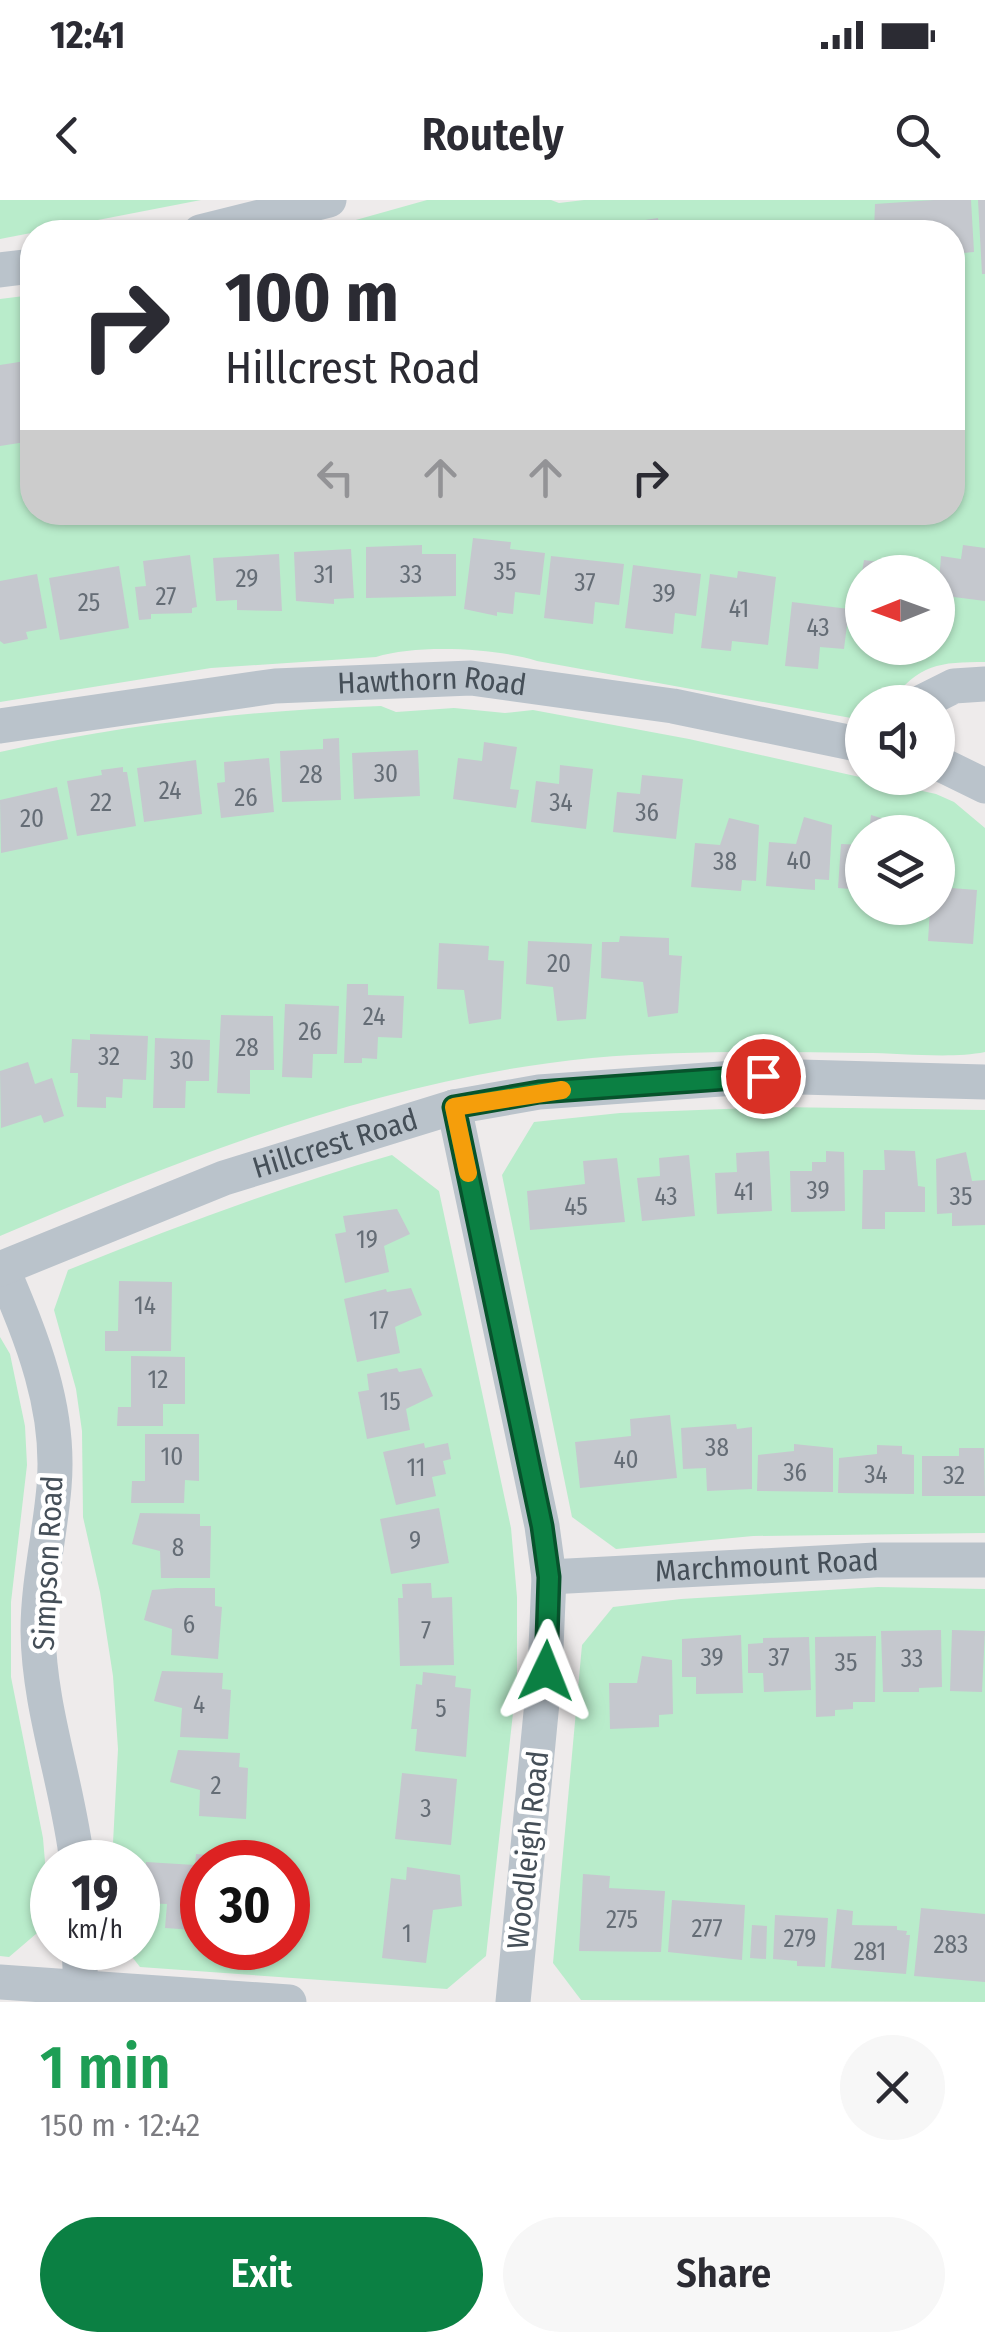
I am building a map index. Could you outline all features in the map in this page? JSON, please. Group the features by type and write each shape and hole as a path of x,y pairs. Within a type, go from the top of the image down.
{"street":[{"path":"249,220 330,200"},
{"name":"Hawthorn Road","path":"0,726 276,686 471,678 673,706 845,741"},
{"path":"955,686 985,684"},
{"path":"955,771 985,786"},
{"name":"Hillcrest Road","path":"1,1269 224,1178 454,1107 539,1092 763,1076 985,1082"},
{"name":"Woodleigh Road","path":"454,1107 542,1526 549,1577 546,1671 513,2002"},
{"name":"Simpson Road","path":"1,1269 48,1388 54,1434 54,1484 38,1630 47,1720 69,1806 73,1840"},
{"name":"Marchmount Road","path":"549,1577 876,1560 985,1560"},
{"path":"81,1970 81,1988"},
{"path":"0,1982 288,2002"}],"green space":[{"path":"0,200 201,200 98,220 20,220 20,235 0,239"},
{"path":"427,200 559,203 985,200 985,662 955,663 955,555 845,555 845,665 943,665 921,673 905,685 845,685 845,717 501,653 457,649 211,668 0,702 0,299 20,296 20,525 965,525 965,220 356,220"},
{"path":"381,706 396,712 454,708 505,713 533,710 845,774 845,795 938,795 954,802 985,828 985,1052 660,1054 515,1068 439,1083 289,1124 143,1177 0,1236 0,752 142,726 237,715"},
{"path":"776,1107 985,1110 985,1533 753,1536 616,1549 572,1517 502,1175 534,1122 620,1113"},
{"path":"392,1155 439,1191 511,1528 517,1597 517,1677 486,1956 447,1989 182,1970 310,1970 310,1840 180,1840 180,1970 160,1968 160,1840 113,1840 118,1749 113,1676 83,1517 82,1431 76,1389 54,1310 68,1270 228,1208"},
{"path":"0,1337 10,1354 25,1426 27,1465 11,1602 11,1677 43,1840 30,1840 30,1939 9,1957 0,1956"},
{"path":"878,1587 985,1589 985,2002 581,2000 553,1963 582,1645 613,1607"}],"building":[{"path":"971,200 974,252 965,253 965,220 874,220 875,204"},
{"path":"978,200 985,200 985,274 982,274"},
{"path":"20,362 20,443 0,446 0,365"},
{"path":"473,538 511,542 510,549 545,553 540,595 515,592 513,614 497,612 497,616 464,609"},
{"path":"422,545 422,554 456,554 456,596 366,598 366,547"},
{"path":"963,545 985,548 985,601 955,597 955,558 961,559"},
{"path":"351,549 354,598 334,599 334,604 296,601 294,552"},
{"path":"279,554 282,611 237,610 237,600 216,601 213,558"},
{"path":"190,555 197,607 192,608 192,613 151,614 151,619 139,620 135,587 146,586 143,561"},
{"path":"551,556 624,564 619,605 595,602 593,624 544,618"},
{"path":"633,565 701,574 696,616 675,613 673,634 625,628"},
{"path":"119,566 129,628 60,640 49,578"},
{"path":"738,571 776,577 768,645 732,641 731,651 701,648 710,574 737,578"},
{"path":"37,574 47,628 26,632 28,639 4,644 0,641 0,581"},
{"path":"792,602 845,609 844,649 820,647 818,669 785,666"},
{"path":"339,738 341,800 282,802 280,751 323,749 323,739"},
{"path":"484,742 517,747 510,789 519,790 516,808 453,799 458,758 482,761"},
{"path":"418,750 420,796 354,799 352,753"},
{"path":"269,758 274,812 221,818 217,783 225,782 224,762"},
{"path":"196,760 202,814 144,822 137,768"},
{"path":"560,765 593,769 586,829 531,822 536,781 559,784"},
{"path":"123,767 136,826 77,836 67,781"},
{"path":"642,775 683,779 676,839 613,832 617,792 640,794"},
{"path":"57,787 68,839 1,853 0,800"},
{"path":"804,817 832,825 829,880 815,879 815,890 766,886 769,842 796,844"},
{"path":"729,818 759,825 756,881 742,880 741,891 691,887 695,843 720,845"},
{"path":"841,844 845,844 845,889 838,888"},
{"path":"955,888 977,890 973,944 928,941 929,925 955,925"},
{"path":"620,936 669,938 669,955 682,956 678,1013 648,1017 643,982 601,978 602,942 619,942"},
{"path":"528,941 592,944 586,1019 557,1021 553,987 526,984"},
{"path":"439,943 489,946 488,960 504,961 501,1019 469,1024 464,990 437,989"},
{"path":"347,984 368,984 368,995 404,996 402,1038 378,1037 377,1059 344,1063"},
{"path":"285,1004 339,1006 337,1054 313,1054 312,1078 282,1077"},
{"path":"221,1015 273,1016 274,1070 250,1070 250,1094 217,1093"},
{"path":"90,1034 148,1036 146,1080 123,1079 122,1098 106,1097 106,1108 77,1107 78,1073 70,1073 72,1039 90,1040"},
{"path":"155,1038 210,1040 209,1081 186,1081 185,1108 153,1108"},
{"path":"28,1062 35,1084 52,1078 64,1116 44,1123 41,1115 1,1128 0,1071"},
{"path":"884,1150 915,1151 918,1186 925,1187 925,1212 885,1212 885,1229 862,1229 863,1170 885,1170"},
{"path":"769,1151 772,1211 717,1214 715,1173 737,1172 736,1153"},
{"path":"826,1151 844,1152 845,1211 791,1212 790,1171 812,1171 812,1162 826,1162"},
{"path":"966,1152 972,1181 985,1180 985,1225 952,1226 952,1213 937,1214 936,1159"},
{"path":"689,1155 695,1216 642,1221 637,1178 660,1176 659,1158"},
{"path":"617,1158 625,1222 530,1230 527,1191 585,1184 583,1161"},
{"path":"397,1209 410,1234 384,1246 389,1272 345,1283 335,1234 346,1232 343,1216"},
{"path":"119,1281 172,1282 171,1351 105,1351 105,1331 118,1331"},
{"path":"411,1288 422,1315 395,1327 400,1353 357,1362 344,1299 386,1289 387,1292"},
{"path":"131,1356 185,1357 185,1404 163,1404 163,1426 117,1426 118,1407 131,1407"},
{"path":"397,1368 399,1372 421,1368 433,1396 406,1409 410,1430 367,1439 358,1392 369,1390 367,1374"},
{"path":"670,1415 677,1478 580,1488 575,1442 631,1436 630,1419"},
{"path":"736,1424 737,1429 752,1427 752,1489 707,1491 706,1468 683,1469 681,1428"},
{"path":"145,1434 199,1434 199,1481 185,1480 184,1503 131,1503 132,1481 145,1481"},
{"path":"424,1443 425,1448 448,1443 451,1459 443,1461 446,1474 432,1477 436,1496 396,1505 383,1452"},
{"path":"794,1444 833,1448 833,1492 757,1491 758,1455 794,1451"},
{"path":"877,1445 902,1446 902,1454 914,1455 914,1494 838,1493 839,1458 877,1454"},
{"path":"959,1448 984,1448 985,1496 922,1496 922,1456 959,1456"},
{"path":"439,1508 449,1563 391,1574 380,1519"},
{"path":"140,1513 200,1514 200,1526 211,1526 210,1578 161,1578 160,1551 132,1544"},
{"path":"431,1583 432,1598 452,1597 454,1665 400,1666 398,1598 403,1598 402,1584"},
{"path":"215,1588 215,1606 222,1607 218,1659 171,1655 172,1629 144,1620 152,1590"},
{"path":"941,1630 942,1687 919,1688 919,1692 883,1692 881,1631"},
{"path":"952,1630 985,1631 982,1692 950,1691"},
{"path":"741,1635 743,1693 696,1694 696,1677 682,1677 682,1639"},
{"path":"876,1636 875,1702 853,1702 853,1709 835,1710 835,1716 816,1717 815,1637"},
{"path":"809,1637 811,1690 764,1692 763,1673 748,1673 748,1644 763,1643 763,1638"},
{"path":"642,1656 672,1660 673,1714 659,1715 659,1727 610,1729 609,1683 637,1683"},
{"path":"162,1671 223,1673 222,1689 231,1690 228,1739 180,1737 182,1708 154,1701"},
{"path":"423,1672 456,1676 455,1687 471,1689 466,1757 415,1751 417,1729 411,1729 416,1684 422,1685"},
{"path":"178,1750 240,1753 239,1767 248,1768 246,1819 199,1816 200,1790 170,1782"},
{"path":"402,1773 457,1779 451,1845 395,1839"},
{"path":"160,1863 180,1864 180,1929 165,1928 167,1904 160,1904"},
{"path":"407,1867 460,1875 462,1906 433,1910 426,1963 382,1958 391,1878 406,1880"},
{"path":"583,1874 610,1876 609,1888 665,1891 661,1952 579,1951"},
{"path":"672,1900 745,1905 742,1960 668,1952"},
{"path":"921,1908 985,1914 985,1982 914,1976"},
{"path":"837,1909 853,1911 852,1925 897,1926 897,1930 907,1931 906,1935 910,1935 906,1974 831,1968"},
{"path":"775,1915 828,1918 825,1967 797,1966 797,1961 773,1959"},
{"path":"752,1925 767,1926 766,1959 750,1958"}],"slow traffic":[{"path":"468,1173 454,1107 562,1090"}],"route":[{"path":"546,1671 549,1577 542,1526 454,1107 539,1092 763,1076"}]}
